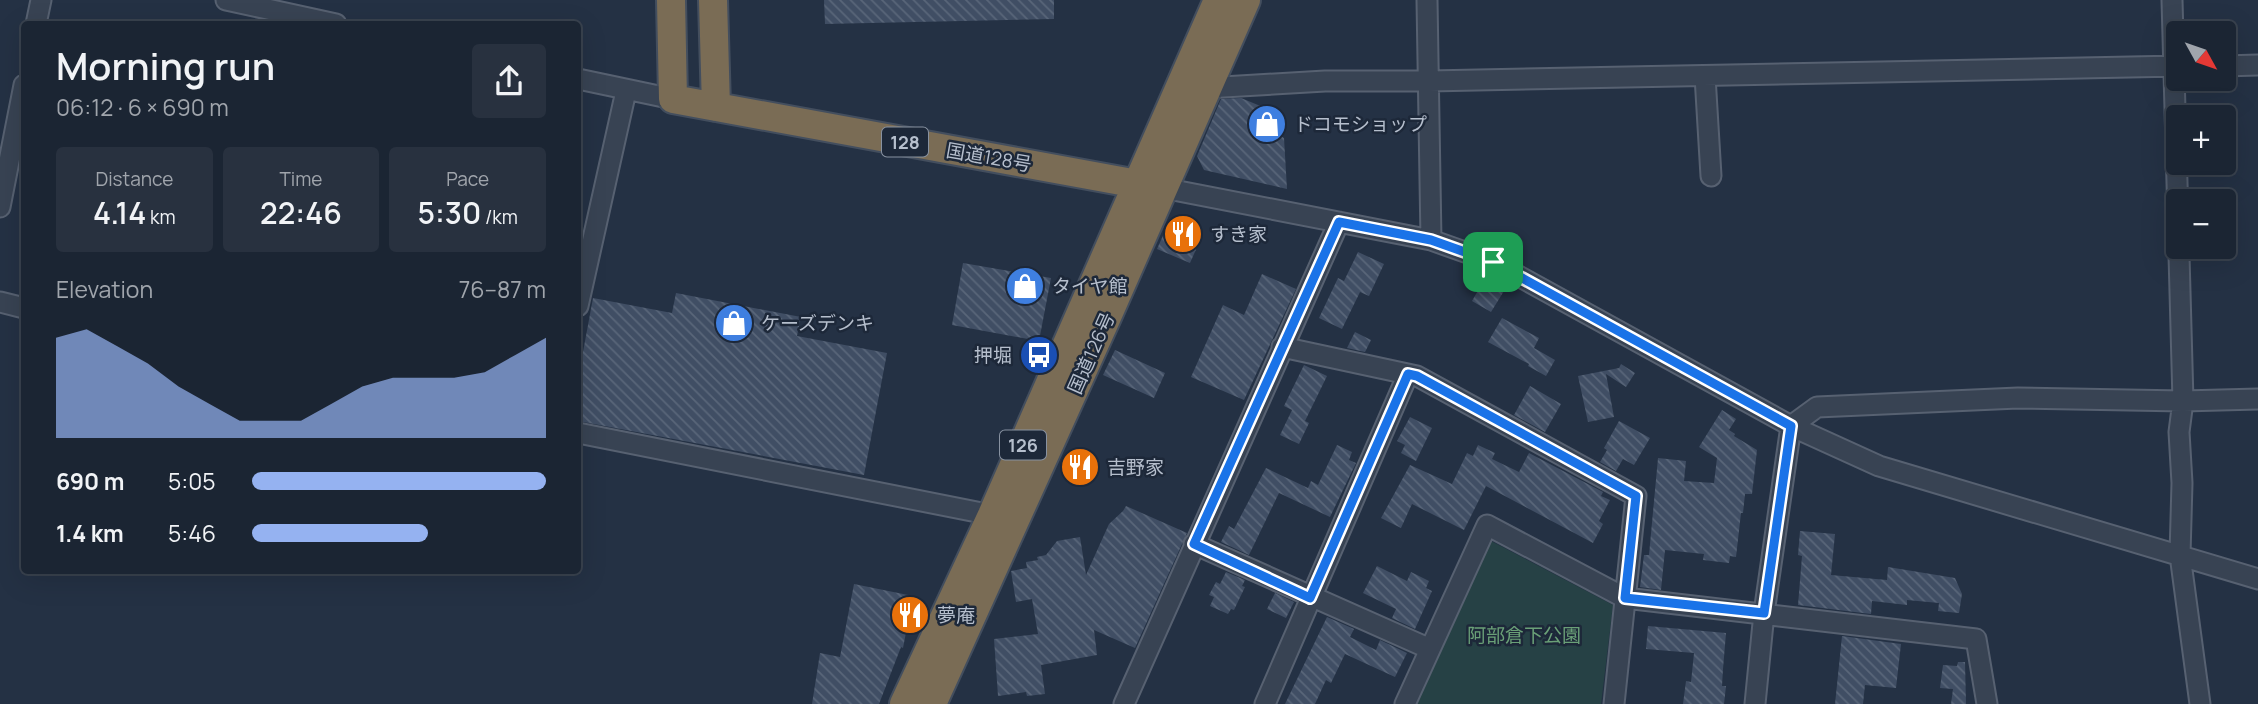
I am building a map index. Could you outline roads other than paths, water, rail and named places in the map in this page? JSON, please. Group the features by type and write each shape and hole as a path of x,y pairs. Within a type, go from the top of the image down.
{"highway":[{"path":"671,0 673,99"},
{"path":"713,0 716,107"},
{"name":"国道126号","path":"932,704 1150,186 1217,0"},
{"name":"国道126号","path":"904,704 1150,186 1206,88 1246,0"},
{"name":"国道128号","path":"673,99 1150,186"}],"street":[{"path":"37,21 41,0"},
{"path":"226,0 321,21"},
{"path":"1427,0 1431,240"},
{"path":"2172,0 2173,21"},
{"path":"2236,65 2258,65"},
{"path":"1206,88 1325,81 2166,66"},
{"path":"1705,76 1711,176"},
{"path":"581,80 673,99"},
{"path":"581,293 626,91"},
{"path":"2176,91 2183,401 2179,432 2182,483 2180,555 2200,704"},
{"path":"0,207 21,100"},
{"path":"1150,186 1431,240 1493,262 1791,426 1879,466 2258,579"},
{"path":"1124,704 1339,222"},
{"path":"0,302 21,307"},
{"path":"1282,347 1417,376 1636,496 1614,704"},
{"path":"1265,704 1408,374"},
{"path":"1755,704 1764,613 1791,426 1817,407 2018,398 2183,401 2258,398"},
{"path":"581,434 992,515"},
{"path":"1405,704 1487,525 1625,598 1976,639 1987,704"},
{"path":"1194,544 1310,598 1430,649"}],"place":[{"name":"ドコモショップ","path":"1267,124"},
{"name":"すき家","path":"1183,234"},
{"name":"タイヤ館","path":"1025,286"},
{"name":"ケーズデンキ","path":"734,323"},
{"name":"押堀","path":"1039,355"},
{"name":"吉野家","path":"1080,467"},
{"name":"夢庵","path":"910,615"}],"park label":[{"name":"阿部倉下公園","path":"1524,635"}]}
